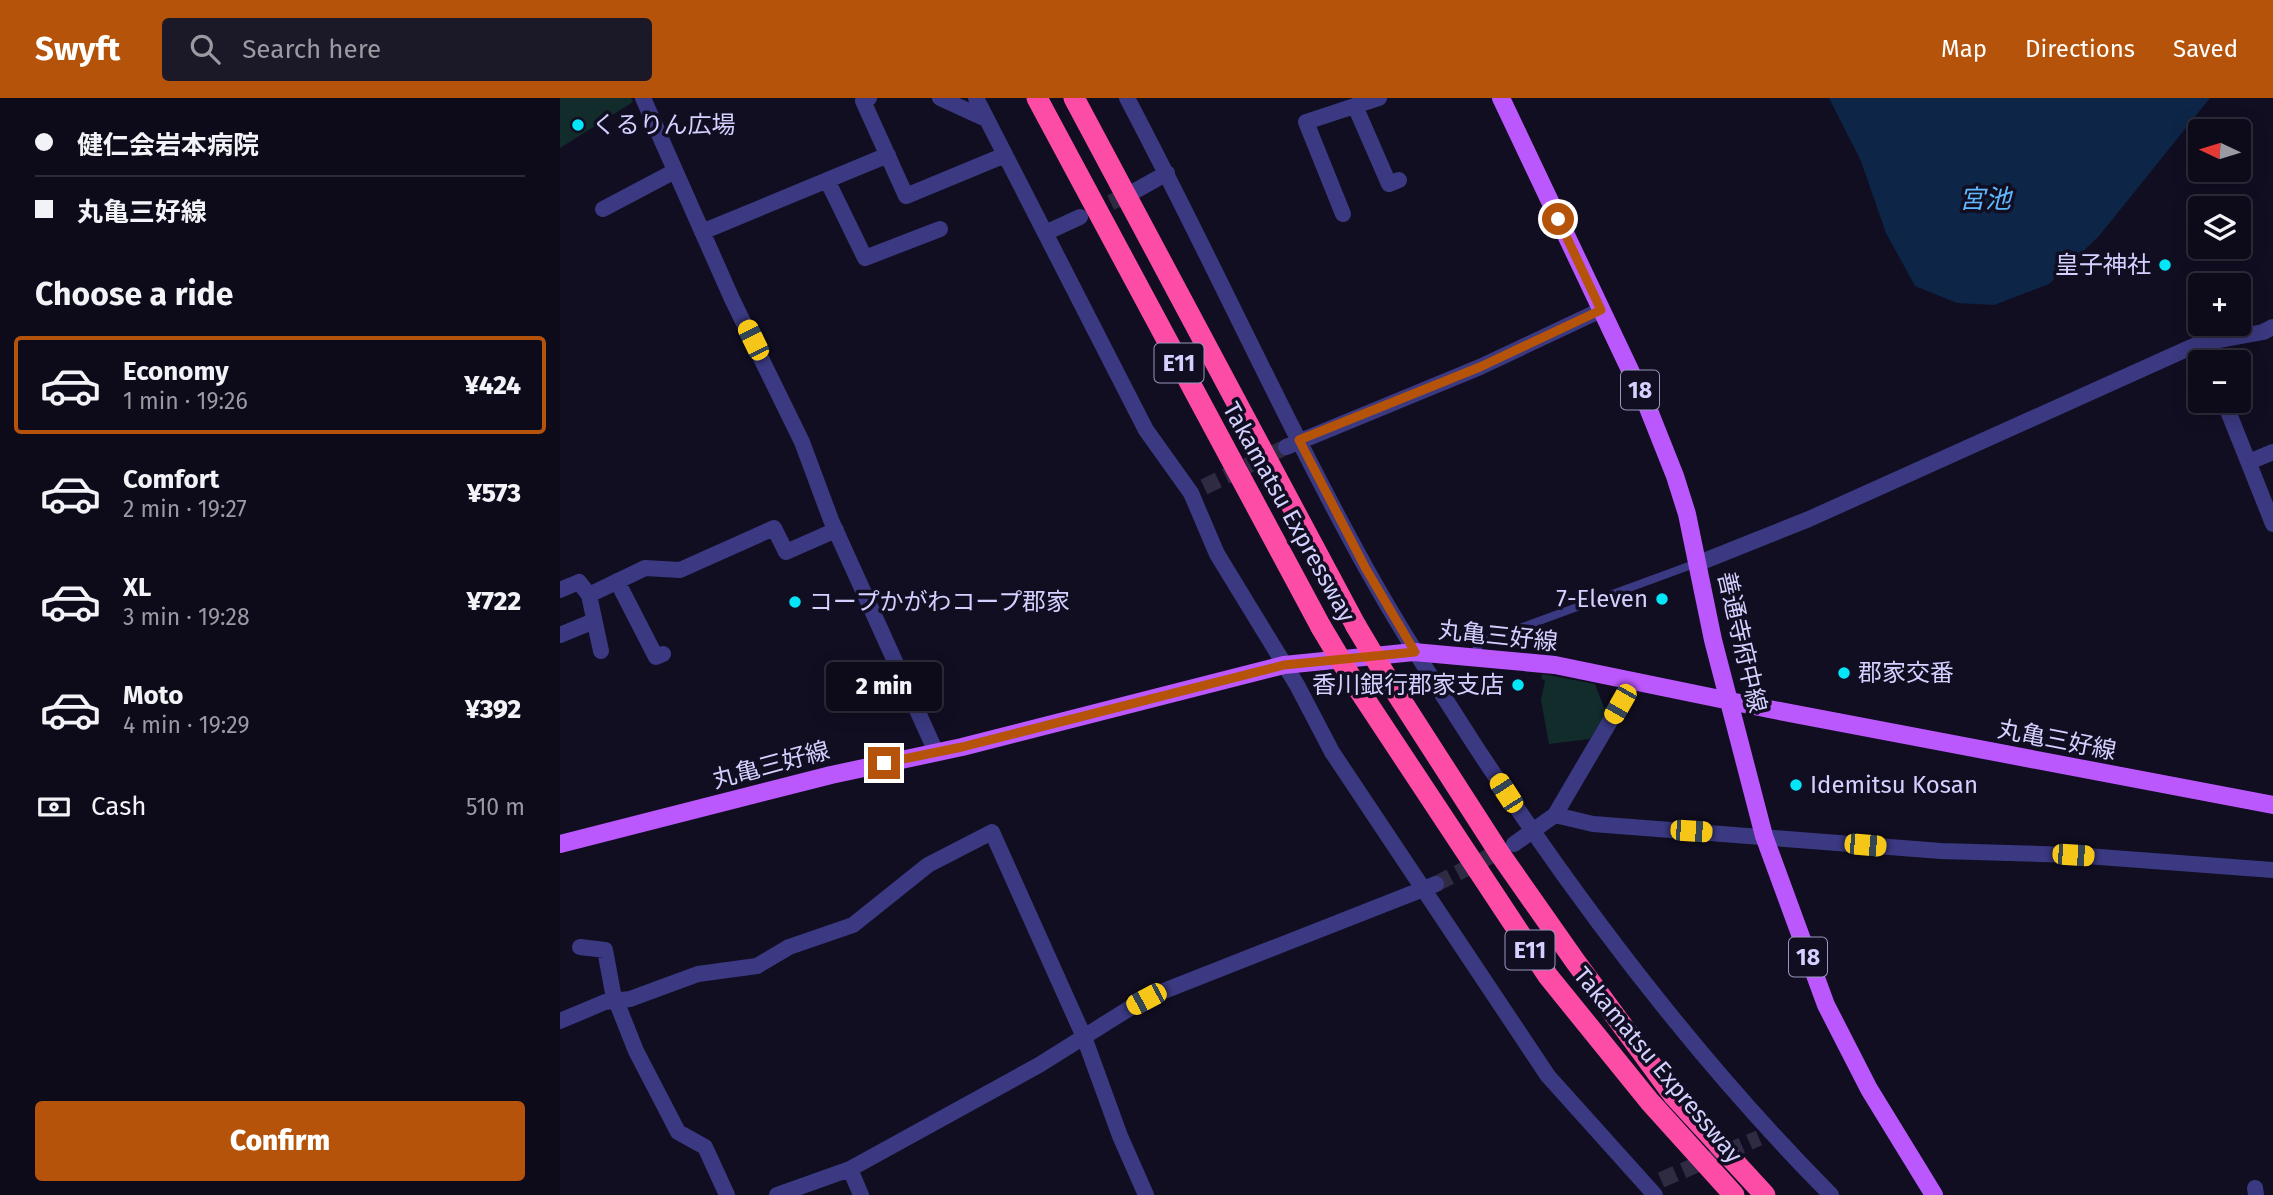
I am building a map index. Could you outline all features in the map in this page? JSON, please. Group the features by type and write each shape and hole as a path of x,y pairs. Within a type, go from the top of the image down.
{"highway":[{"name":"Takamatsu Expressway","path":"1037,98 1321,627 1355,684 1548,976 1650,1102 1734,1195"},
{"name":"Takamatsu Expressway","path":"1074,98 1356,626 1390,683 1500,855 1583,972 1674,1096 1765,1195"}],"main road":[{"name":"善通寺府中線","path":"1502,98 1662,441 1688,514 1713,640 1765,836 1826,1005 1869,1089 1934,1195"},
{"name":"丸亀三好線","path":"560,844 1284,665 1415,652 1472,655 1555,665 1728,701 2273,805"}],"street":[{"path":"643,98 702,232 802,442 836,530 936,752"},
{"path":"869,98 863,101 906,195 1005,155"},
{"path":"940,98 986,119"},
{"path":"976,98 1146,430 1198,490 1217,554 1284,665 1332,752 1429,887 1548,1076 1655,1188"},
{"path":"1127,98 1167,173 1293,444 1415,652 1532,833 1644,985 1764,1135 1831,1195"},
{"path":"1343,214 1306,122 1378,98"},
{"path":"1356,106 1389,184 1399,180"},
{"path":"702,232 888,155"},
{"path":"603,209 675,171"},
{"path":"1135,191 1167,173"},
{"path":"827,180 865,258 940,229"},
{"path":"1045,233 1080,218"},
{"path":"1293,444 1480,367 1601,310"},
{"path":"1699,562 1809,519 2198,344 2263,332 2273,327"},
{"path":"2198,344 2200,350"},
{"path":"2229,413 2271,515"},
{"path":"2249,462 2273,452"},
{"path":"589,595 645,568 680,570 774,528 786,552 836,530"},
{"path":"617,581 656,657 663,654"},
{"path":"560,590 579,582 589,595 601,651"},
{"path":"560,635 594,621"},
{"path":"1514,844 1555,815 1633,682"},
{"path":"1555,815 1593,824 1941,851 2073,855 2273,870"},
{"path":"560,1021 698,974 747,969 789,947 853,925 928,865 992,832 1084,1037 1120,1136 1146,1195"},
{"path":"777,1195 850,1169 1146,999 1429,887"},
{"path":"580,947 605,950 616,1000 636,1051 678,1132 705,1147 727,1195"},
{"path":"850,1169 861,1195"}],"lane":[{"path":"1472,655 1482,642 1699,562"}],"green space":[{"name":"くるりん広場","path":"560,98 631,98 633,102 560,148"},
{"path":"1542,674 1595,684 1606,713 1590,739 1549,744 1541,700 1545,680 1541,679"}],"water":[{"name":"宮池","path":"1829,98 2210,98 2193,119 2188,119 2188,125 2099,236 2049,284 1994,305 1957,303 1915,286 1886,233 1861,161"}],"tunnel":[{"path":"1089,213 1135,191"},
{"path":"1204,487 1286,447"},
{"path":"1436,884 1506,848"},
{"path":"1661,1180 1759,1138"}],"place":[{"name":"くるりん広場","path":"578,125"},
{"name":"皇子神社","path":"2165,265"},
{"name":"7-Eleven","path":"1662,599"},
{"name":"コープかがわコープ郡家","path":"795,602"},
{"name":"郡家交番","path":"1844,673"},
{"name":"香川銀行郡家支店","path":"1518,685"},
{"name":"Idemitsu Kosan","path":"1796,785"}],"route":[{"path":"884,763 962,747 1284,665 1415,652 1366,569 1299,440 1480,367 1601,310 1558,219"}]}
